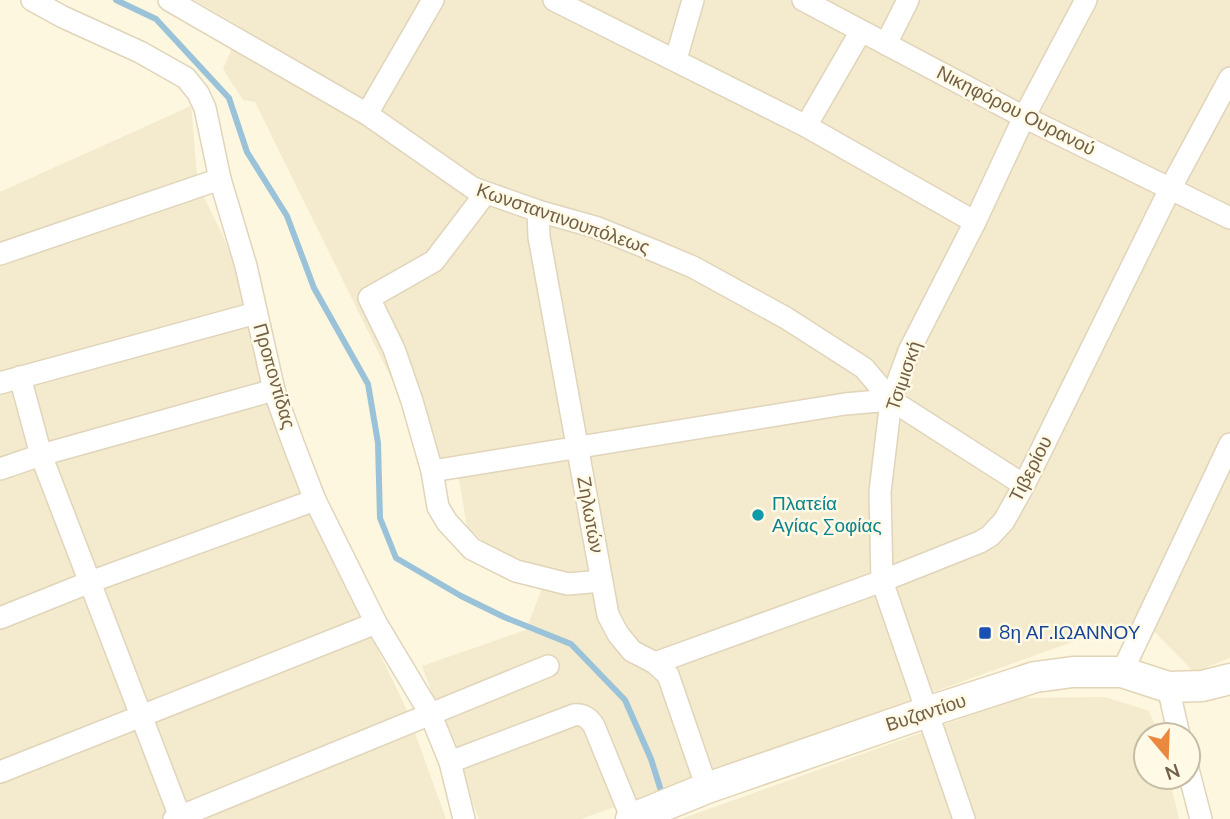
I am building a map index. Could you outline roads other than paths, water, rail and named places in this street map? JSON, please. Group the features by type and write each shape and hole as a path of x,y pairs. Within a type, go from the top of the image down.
{"street":[{"name":"Προποντίδας","path":"32,0 140,52 186,78 198,93 205,108 220,179 246,266 274,390 315,500 376,623 430,713 450,762 464,819"},
{"name":"Κωνσταντινουπόλεως","path":"169,0 367,114 456,179 485,194 595,227 692,267 786,318 864,368 891,400 1024,485"},
{"path":"367,114 433,0"},
{"path":"554,0 806,126 975,222"},
{"path":"676,59 693,0"},
{"name":"Νικηφόρου Ουρανού","path":"803,0 1024,117 1230,218"},
{"path":"886,44 908,0"},
{"name":"Τσιμισκή","path":"964,819 882,581 880,492 891,400 909,351 975,222 1024,117 1086,0"},
{"path":"806,126 861,31"},
{"name":"Τιβερίου","path":"655,663 882,581 965,549 990,536 1003,521 1024,485 1170,189 1230,78"},
{"path":"0,254 220,179"},
{"path":"485,194 435,261 369,298 394,349 432,471 438,507 447,522 472,550 516,571 568,584 601,581"},
{"name":"Ζηλωτών","path":"538,211 539,237 608,615 618,634 632,651 655,663 668,675 707,788"},
{"path":"256,313 10,380 143,717 177,818 548,666"},
{"path":"0,469 274,390"},
{"path":"432,471 845,404 891,400"},
{"path":"1122,672 1230,444"},
{"path":"0,618 90,582 315,500"},
{"path":"0,772 376,623"},
{"name":"Βυζαντίου","path":"638,816 707,788 1035,677 1073,671 1122,672 1168,687 1202,686 1230,679"},
{"path":"1168,687 1176,721"},
{"path":"450,762 580,715 594,726 638,816"},
{"path":"1194,791 1201,819"}],"waterway":[{"path":"116,0 156,19 229,98 247,152 287,216 314,288 368,384 378,443 380,518 396,558 461,596 571,644 625,700 651,759 663,797"}],"place":[{"name":"Πλατεία Αγίας Σοφίας","path":"758,515"},
{"name":"8η ΑΓ.ΙΩΑΝΝΟΥ","path":"985,633"}]}
